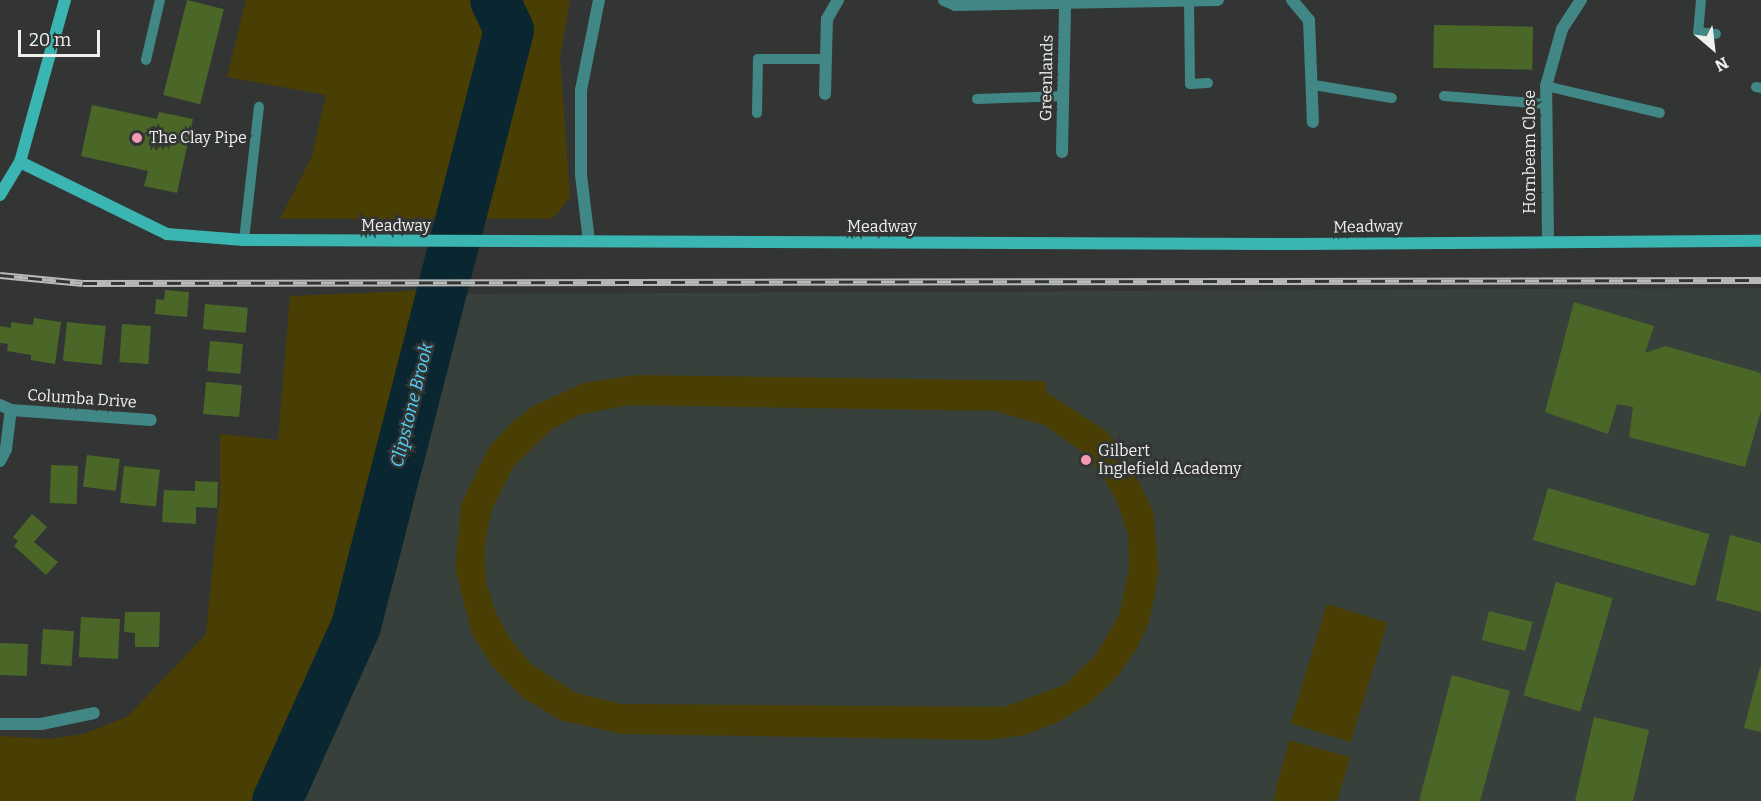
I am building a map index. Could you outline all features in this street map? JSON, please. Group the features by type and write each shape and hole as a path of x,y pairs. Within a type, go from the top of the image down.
{"street":[{"path":"0,195 20,162 65,0"},
{"path":"589,241 581,175 581,90 599,0"},
{"path":"825,94 827,19 838,0"},
{"path":"944,0 955,5 1218,0"},
{"path":"1292,0 1310,20 1314,85 1313,122"},
{"name":"Hornbeam Close","path":"1548,240 1546,86 1562,29 1581,0"},
{"name":"Greenlands","path":"1062,152 1065,4"},
{"name":"Meadway","path":"20,162 167,234 244,240 430,243 589,241 1300,244 1548,240 1761,241"},
{"name":"Columba Drive","path":"0,461 6,449 5,408 151,420"},
{"path":"0,724 41,724 94,713"}],"lane":[{"path":"146,60 160,0"},
{"path":"1189,0 1190,84 1208,83"},
{"path":"1701,0 1698,32 1716,34"},
{"path":"757,113 758,60 825,59"},
{"path":"1314,85 1392,98"},
{"path":"1546,86 1660,113"},
{"path":"977,99 1063,96"},
{"path":"1444,96 1545,104"},
{"path":"244,240 259,107"}],"shaded area":[{"path":"246,0 494,0 507,30 458,219 280,219 312,156 326,95 227,77"},
{"path":"497,0 570,0 560,56 570,198 552,219 461,219 510,30"},
{"name":"Gilbert Inglefield Academy","path":"1761,288 1761,801 290,801 366,626 455,294"},
{"path":"434,290 345,625 267,801 0,801 0,736 49,739 83,734 127,717 206,634 220,493 220,434 278,440 290,296"},
{"path":"637,375 1046,381 1046,392 1106,431 1125,454 1153,511 1159,573 1149,622 1136,650 1117,677 1091,702 1058,722 1025,735 987,740 622,734 560,720 523,698 492,666 472,634 455,568 461,504 488,449 510,424 532,407 583,383","holes":["629,405 995,411 1044,425 1081,451 1102,475 1117,502 1128,535 1129,568 1119,615 1095,656 1064,685 1004,707 621,704 576,693 531,664 511,640 496,613 486,582 485,545 491,512 514,466 550,431 579,415"]},
{"path":"1327,604 1387,622 1351,742 1290,724"},
{"path":"1289,740 1350,757 1337,801 1273,801"}],"building":[{"path":"187,0 224,9 200,104 163,95"},
{"path":"1434,25 1533,27 1532,70 1433,68"},
{"name":"The Clay Pipe","path":"92,105 157,119 159,112 193,119 177,193 144,186 148,171 81,156"},
{"path":"165,290 189,292 187,317 155,314 156,299 164,300"},
{"path":"1574,302 1654,326 1645,353 1665,346 1761,373 1761,411 1745,467 1629,437 1633,407 1617,404 1608,434 1545,412"},
{"path":"205,304 248,308 246,333 203,329"},
{"path":"34,318 61,322 55,364 31,360 31,355 7,351 8,344 0,343 0,326 11,328 11,322 33,325"},
{"path":"67,322 106,326 102,365 63,361"},
{"path":"122,324 151,326 148,364 119,362"},
{"path":"210,341 243,344 240,374 207,371"},
{"path":"206,382 242,385 239,417 203,414"},
{"path":"87,455 120,459 116,491 83,487"},
{"path":"51,465 78,466 77,504 50,503"},
{"path":"124,466 160,470 156,507 120,503"},
{"path":"195,481 218,482 217,508 196,507 196,524 162,522 164,490 195,491"},
{"path":"1548,488 1709,534 1695,586 1533,540"},
{"path":"32,514 47,527 34,542 58,562 46,575 14,546 18,541 13,537"},
{"path":"1730,535 1761,543 1761,612 1716,600"},
{"path":"1556,582 1613,598 1580,712 1523,695"},
{"path":"1489,611 1533,622 1525,651 1482,640"},
{"path":"125,612 160,612 159,647 135,647 135,633 124,632"},
{"path":"81,617 120,619 118,659 79,657"},
{"path":"43,629 74,631 71,666 41,664"},
{"path":"0,643 28,644 27,676 0,675"},
{"path":"1761,667 1761,732 1744,728"},
{"path":"1452,675 1510,691 1480,801 1419,801"},
{"path":"1594,717 1649,730 1633,801 1575,801"}],"waterway":[{"name":"Clipstone Brook","path":"277,801 356,626 509,30 495,0"}],"railway":[{"path":"0,275 83,283 1761,280"}],"place":[{"name":"The Clay Pipe","path":"137,138"},
{"name":"Gilbert Inglefield Academy","path":"1086,460"}]}
